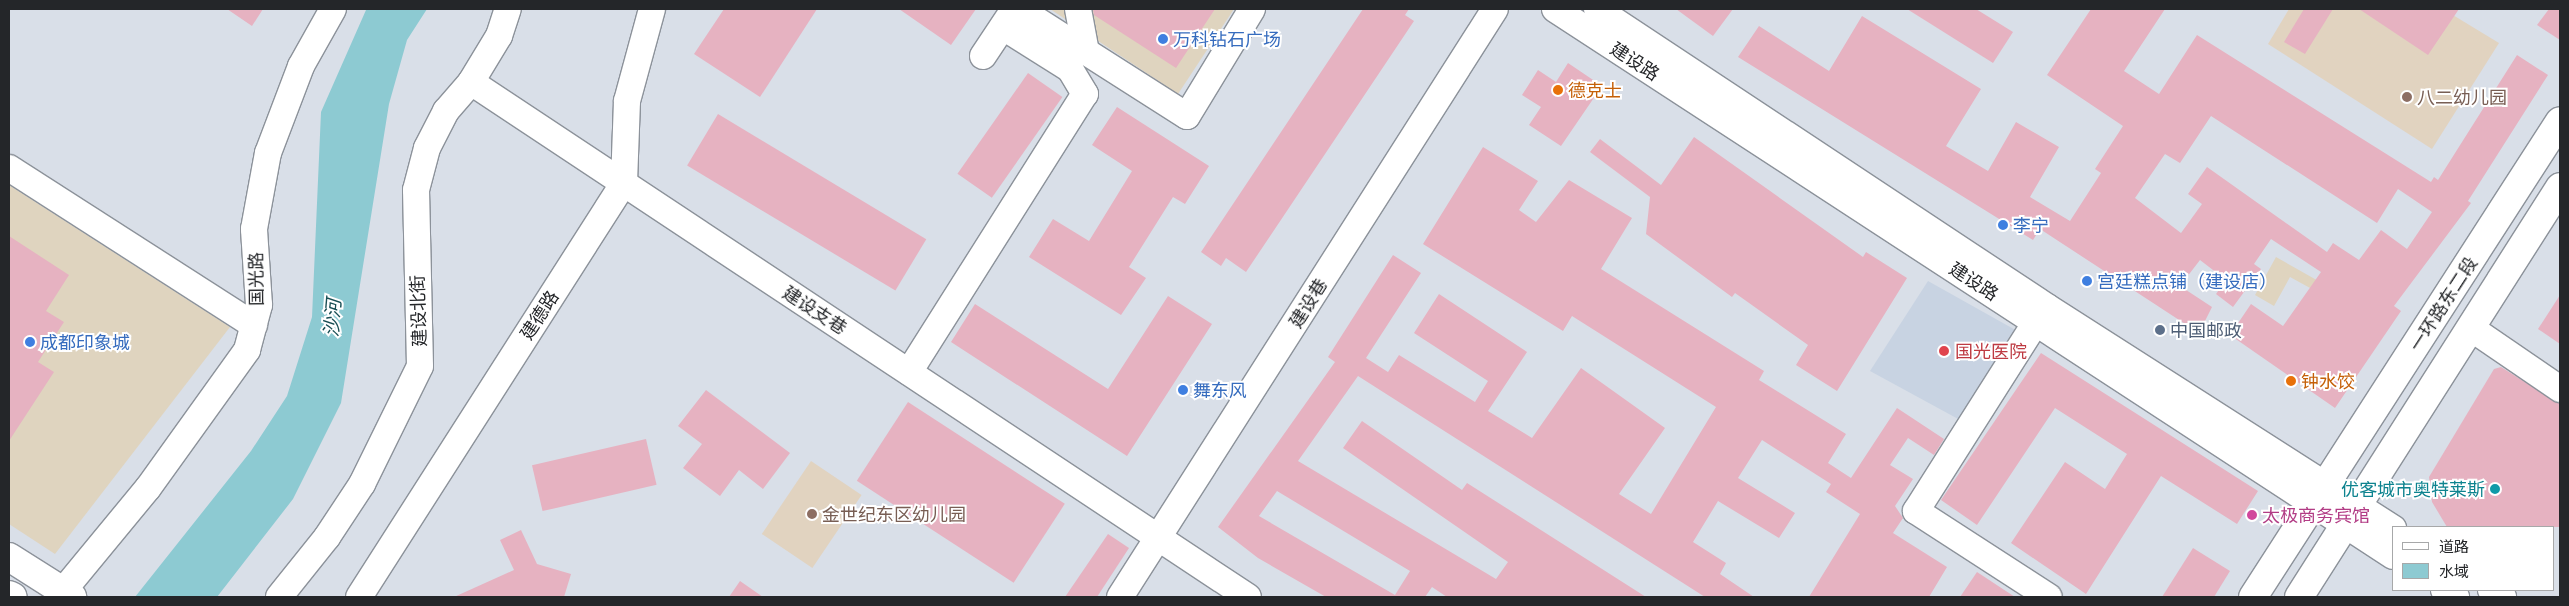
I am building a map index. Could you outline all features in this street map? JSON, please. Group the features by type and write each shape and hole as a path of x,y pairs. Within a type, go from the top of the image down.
{"main road":[{"name":"一环路东二段","path":"2253,597 2560,121"},
{"name":"一环路东二段","path":"2299,597 2560,187"},
{"path":"9,557 64,595"},
{"path":"9,595 13,597"}],"street":[{"name":"国光路","path":"64,595 148,488 247,350 259,305 254,230 268,153 301,66 333,9"},
{"name":"建设北街","path":"279,597 327,537 362,484 420,366 416,190 427,148 446,110 471,82 499,36 508,9"},
{"name":"建德路","path":"359,597 624,183 629,91 652,9"},
{"path":"1078,9 1086,52"},
{"path":"1012,15 1086,52 1187,116 1252,9"},
{"name":"建设巷","path":"1120,597 1495,9"},
{"name":"建设路","path":"1555,9 2036,322 2321,494"},
{"name":"建设路","path":"1597,9 2046,307 2352,515 2392,555"},
{"path":"983,56 1012,15"},
{"path":"909,372 1085,94 1070,69 1012,15"},
{"name":"建设支巷","path":"471,82 1248,597"},
{"path":"9,168 254,325"},
{"path":"2036,322 1916,511 2048,597"},
{"path":"2471,328 2560,389"},
{"name":"建设路","path":"2352,515 2392,528"}],"shaded area":[{"name":"万科钻石广场","path":"1050,9 1234,9 1178,94"},
{"name":"八二幼儿园","path":"2289,9 2443,9 2499,43 2432,149 2268,44"},
{"path":"9,185 230,327 55,554 9,524"},
{"path":"2276,257 2329,287 2321,294 2290,277 2274,306 2255,295"},
{"name":"国光医院","path":"1928,281 2019,332 1960,420 1870,371"},
{"name":"金世纪东区幼儿园","path":"811,461 862,495 812,568 762,534"}],"water":[{"name":"沙河","path":"427,9 407,40 389,104 341,403 293,499 217,597 135,597 251,451 287,396 312,317 321,112 366,10"}],"building":[{"path":"227,9 263,9 252,26"},
{"path":"724,9 817,9 760,97 694,54"},
{"path":"899,9 976,9 951,45"},
{"name":"万科钻石广场","path":"1093,9 1215,9 1176,68 1094,15"},
{"path":"1363,9 1409,9 1405,15 1414,21 1246,272 1226,258 1221,266 1201,252"},
{"path":"1676,9 1733,9 1713,36"},
{"path":"1907,9 1976,9 2013,32 1993,63"},
{"path":"2091,9 2165,9 2124,71 2159,94 2197,35 2431,182 2434,177 2438,180 2517,55 2548,75 2468,201 2471,203 2394,306 2401,311 2335,408 2230,335 2251,304 2283,326 2321,272 2271,239 2254,264 2261,269 2233,307 2216,294 2226,280 2200,260 2180,286 2212,307 2199,333 2040,229 2033,240 1738,57 1759,26 1829,71 1862,16 1981,89 1946,146 1988,171 2016,122 2059,147 2030,197 2070,221 2101,173 2095,169 2123,126 2047,75","holes":["2211,116 2377,223 2398,189 2432,212 2407,249 2381,230 2359,260 2333,243 2327,252 2207,167 2188,194 2202,204 2181,233 2135,198 2165,154 2180,163"]},
{"path":"2304,9 2333,9 2305,54 2284,42"},
{"path":"2359,9 2459,9 2428,55"},
{"path":"2549,9 2560,9 2560,40 2537,25"},
{"path":"1568,63 1602,86 1561,146 1529,125 1541,107 1522,95 1538,70 1556,82"},
{"path":"1028,73 1062,97 992,198 957,174"},
{"path":"1117,107 1209,166 1185,204 1173,197 1129,267 1146,278 1121,315 1029,257 1053,219 1089,241 1132,171 1092,145"},
{"path":"718,114 926,239 895,291 687,165"},
{"path":"1694,137 1863,257 1866,252 1907,278 1837,391 1796,365 1808,345 1735,293 1732,297 1646,234 1650,197 1590,152 1600,139 1661,185"},
{"path":"1483,147 1538,181 1519,210 1536,222 1569,180 1632,218 1601,269 1764,371 1759,380 1846,434 1828,463 1851,478 1897,408 1944,439 1934,455 1908,438 1890,465 1913,479 1895,506 1903,518 1893,533 1947,567 1929,597 1809,597 1860,514 1826,492 1831,484 1762,440 1738,478 1795,513 1779,538 1718,501 1693,542 1726,563 1720,574 1754,597 1705,597 1358,376 1298,461 1496,579 1508,562 1343,448 1362,421 1462,490 1467,483 1646,597 1447,597 1432,587 1425,597 1326,597 1258,558 1218,527 1335,362 1328,357 1393,255 1421,273 1366,358 1388,372 1399,355 1475,402 1488,381 1414,333 1439,294 1527,352 1488,411 1532,438 1581,368 1665,428 1619,494 1651,514 1716,407 1572,316 1563,331 1423,244","holes":["1277,491 1410,571 1395,595 1259,516"]},
{"name":"成都印象城","path":"9,236 69,275 46,311 64,322 38,362 54,372 9,441"},
{"path":"2560,295 2560,344 2538,329"},
{"path":"1168,296 1212,324 1127,456 951,342 975,304 1108,389"},
{"path":"2041,353 2258,491 2237,524 2161,476 2086,594 2011,543 2065,462 2105,489 2127,454 2055,408 1977,525 1941,500"},
{"name":"优客城市奥特莱斯","path":"2501,367 2560,404 2560,527 2446,526 2432,502 2429,477 2494,369"},
{"path":"706,390 790,453 763,489 739,470 720,496 683,468 702,444 678,426"},
{"path":"908,402 1065,504 1014,583 857,481"},
{"path":"646,439 657,485 543,511 532,465"},
{"path":"521,530 537,564 571,574 564,597 454,597 514,570 500,540"},
{"path":"1108,534 1129,548 1097,597 1065,597"},
{"path":"2193,548 2230,571 2214,597 2162,597"},
{"path":"1977,572 2015,597 1960,597"},
{"path":"740,581 763,597 729,597"}],"place":[{"name":"万科钻石广场","path":"1163,39"},
{"name":"德克士","path":"1558,90"},
{"name":"八二幼儿园","path":"2407,97"},
{"name":"李宁","path":"2003,225"},
{"name":"宫廷糕点铺（建设店）","path":"2087,281"},
{"name":"中国邮政","path":"2160,330"},
{"name":"成都印象城","path":"30,342"},
{"name":"国光医院","path":"1944,351"},
{"name":"钟水饺","path":"2291,381"},
{"name":"舞东风","path":"1183,390"},
{"name":"优客城市奥特莱斯","path":"2495,489"},
{"name":"金世纪东区幼儿园","path":"812,514"},
{"name":"太极商务宾馆","path":"2252,515"}]}
